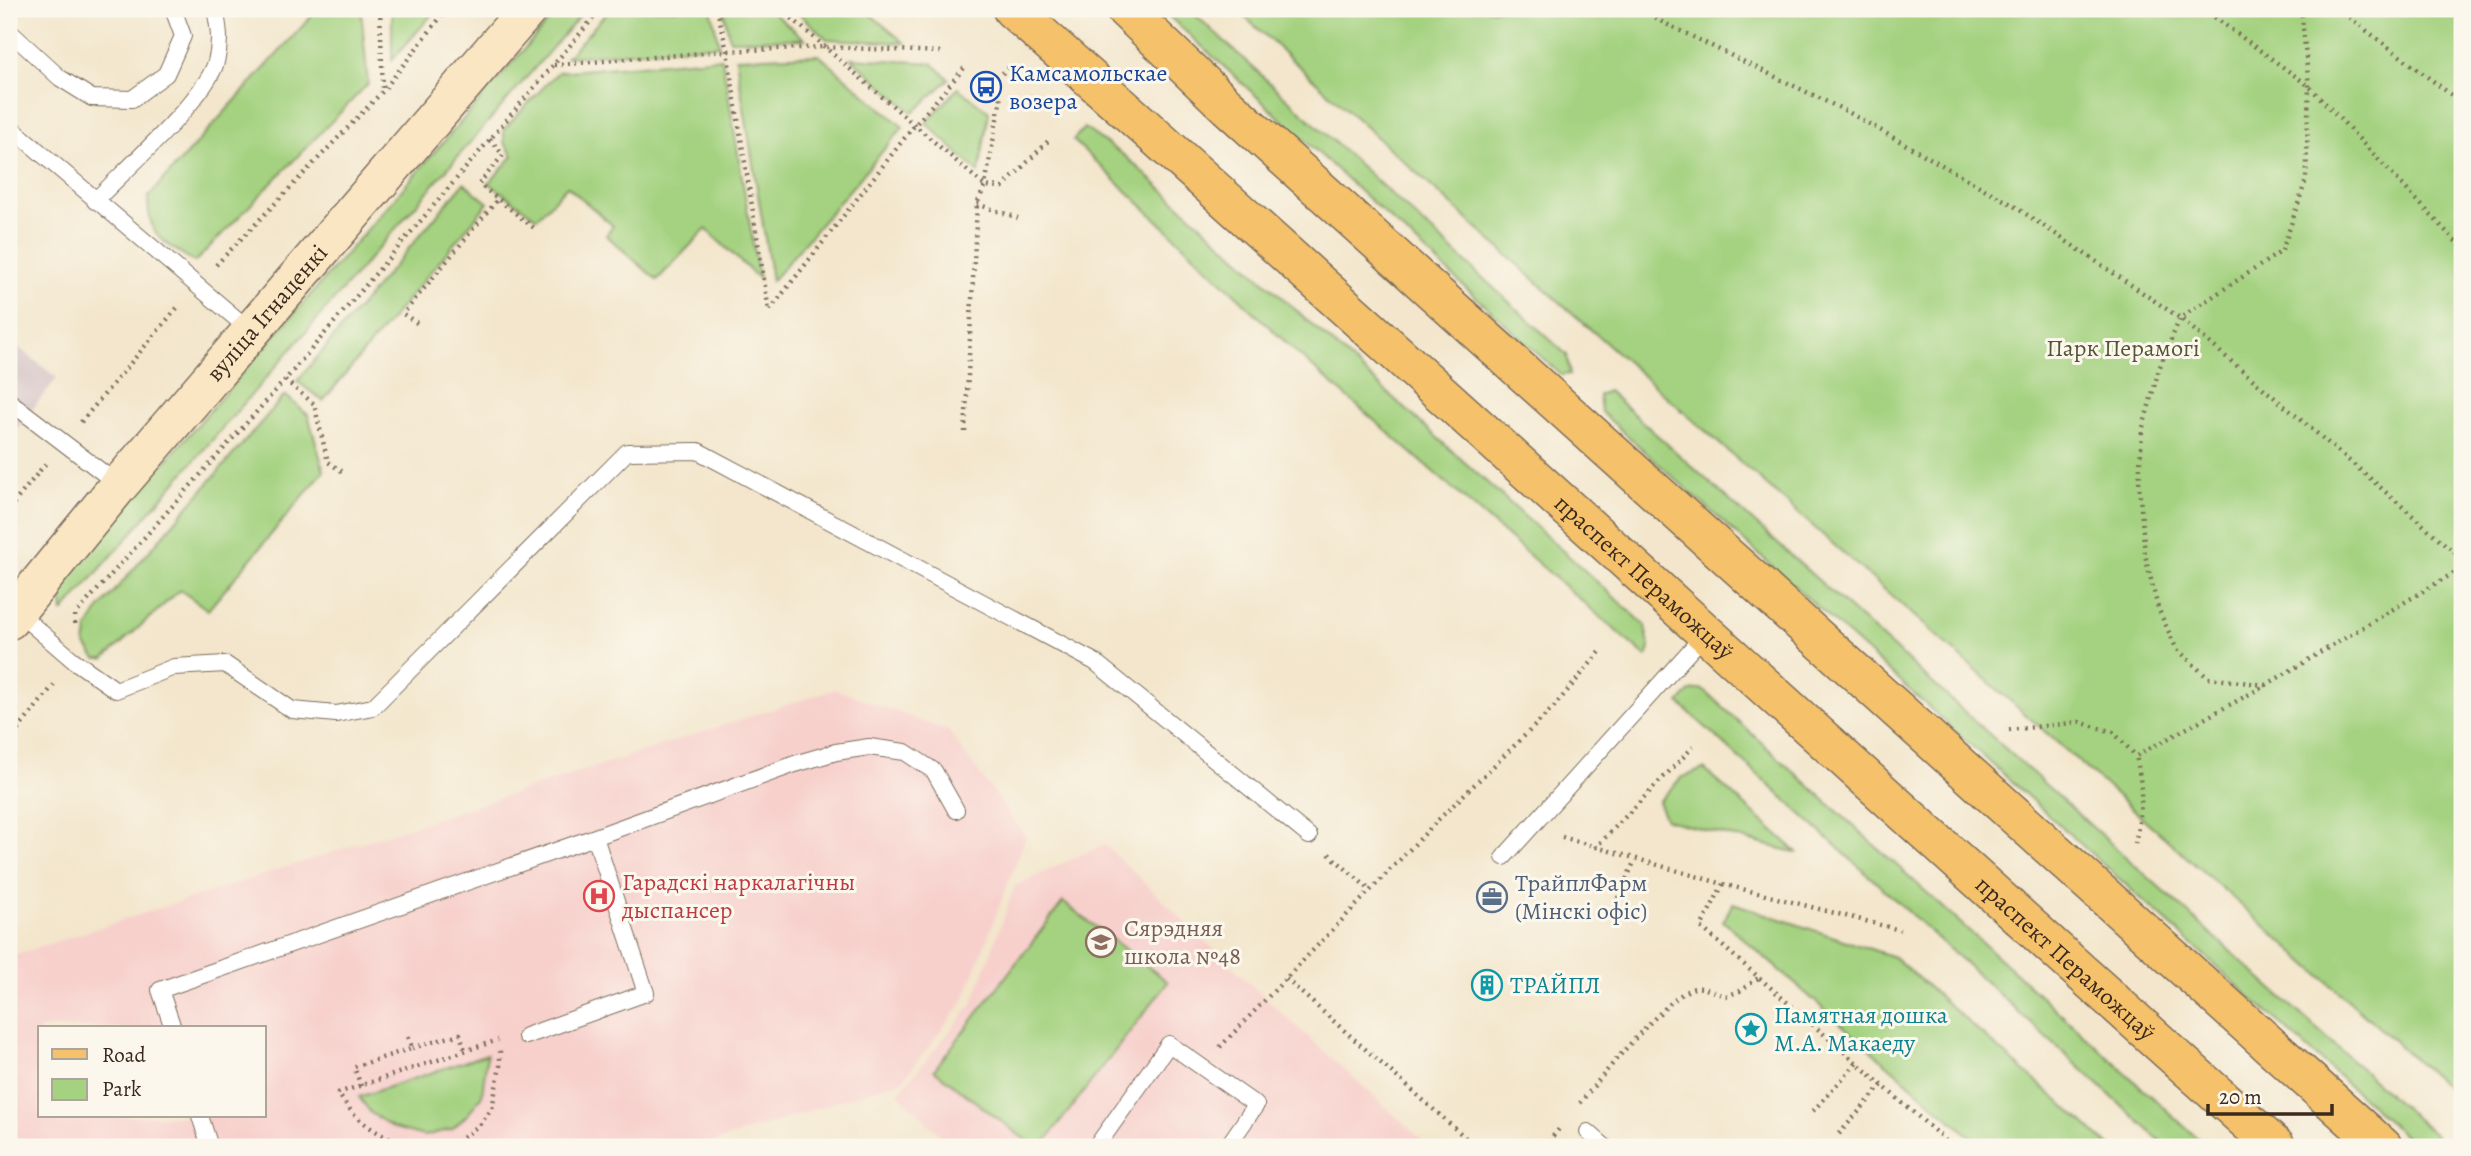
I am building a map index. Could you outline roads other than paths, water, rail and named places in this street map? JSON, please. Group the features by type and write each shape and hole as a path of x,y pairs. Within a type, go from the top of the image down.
{"main road":[{"name":"праспект Пераможцаў","path":"1012,9 1267,235 1957,863 2276,1147"},
{"path":"1125,9 1227,106 2383,1147"}],"street":[{"name":"вуліца Ігнаценкі","path":"12,616 119,485 527,9"}],"lane":[{"path":"9,31 60,78 92,98 132,99 166,74 178,49 183,36 173,9"},
{"path":"95,201 195,98 216,65 220,36 215,9"},
{"path":"9,126 195,287 252,332"},
{"path":"9,401 119,485"},
{"path":"12,616 116,690 174,667 225,664 292,710 336,714 373,708 627,452 698,451 1095,662 1309,836"},
{"path":"1504,857 1706,633"},
{"path":"172,1026 160,990 795,764 836,752 869,747 905,752 934,771 956,810"},
{"path":"526,1036 646,993 595,837"},
{"path":"1096,1147 1169,1044 1256,1105 1227,1147"},
{"path":"201,1118 210,1147"},
{"path":"1588,1132 1605,1147"}],"place":[{"name":"Камсамольскае возера","path":"986,87"},
{"name":"Гарадскі наркалагічны дыспансер","path":"599,896"},
{"name":"ТрайплФарм (Мінскі офіс)","path":"1492,897"},
{"name":"Сярэдняя школа №48","path":"1101,942"},
{"name":"ТРАЙПЛ","path":"1487,985"},
{"name":"Памятная дошка М.А. Макаеду","path":"1751,1029"}],"park label":[{"name":"Парк Перамогі","path":"2123,348"}]}
